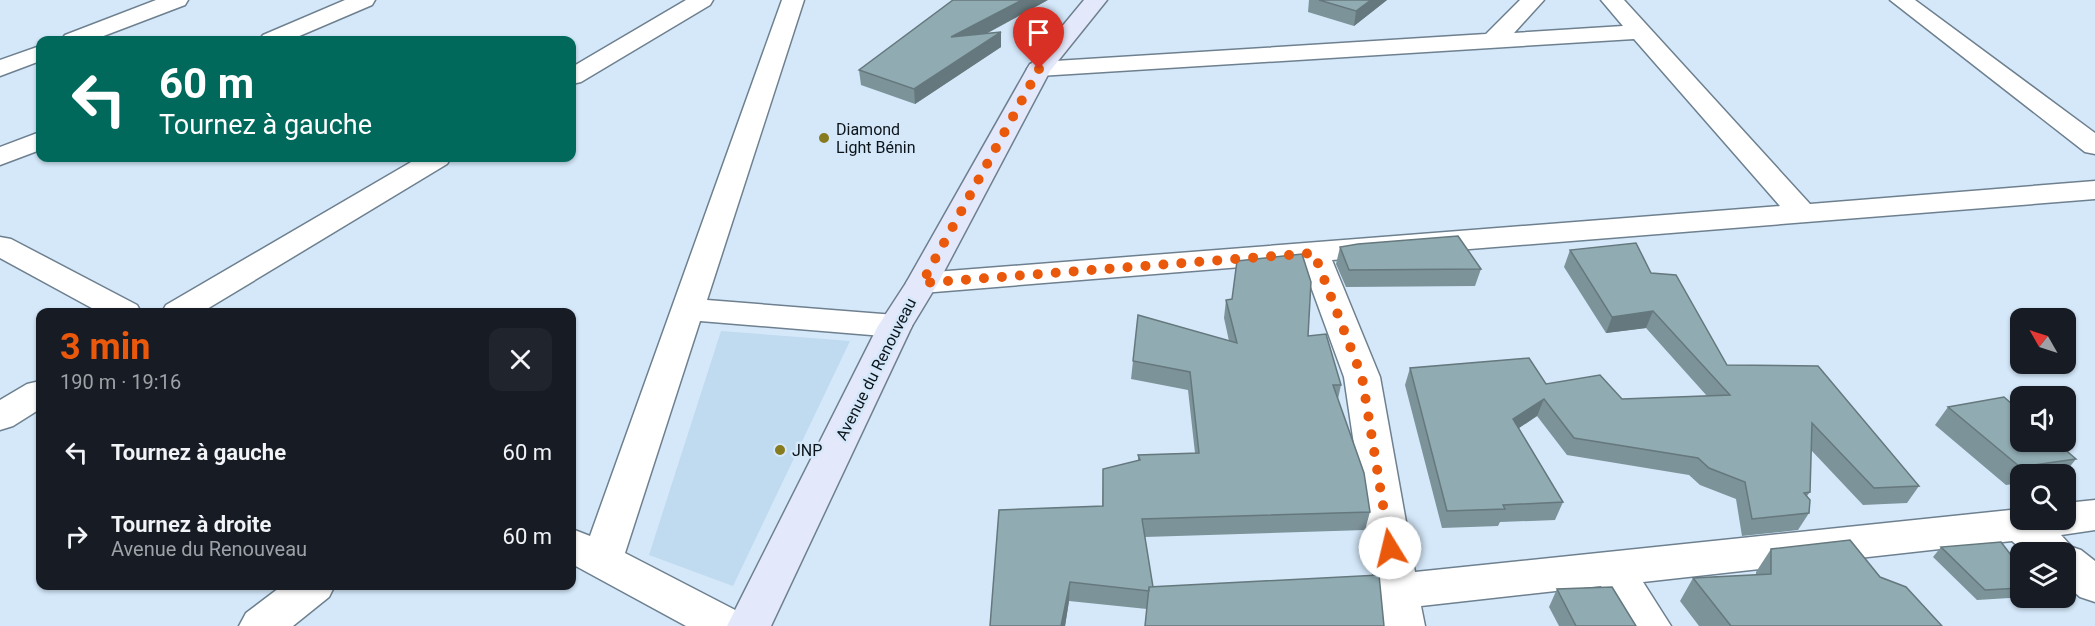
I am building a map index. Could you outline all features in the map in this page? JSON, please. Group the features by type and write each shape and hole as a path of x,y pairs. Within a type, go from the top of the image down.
{"main road":[{"name":"Avenue du Renouveau","path":"749,626 895,326 922,283 1039,69 1096,0"}],"street":[{"path":"83,36 177,0"},
{"path":"280,36 364,0"},
{"path":"576,75 702,0"},
{"path":"726,626 587,553 688,309 793,0"},
{"path":"1495,39 1533,0"},
{"path":"1612,0 1802,213"},
{"path":"1901,0 2095,146"},
{"path":"1039,69 1495,39 1640,32"},
{"path":"0,69 36,55"},
{"path":"2033,99 2095,118"},
{"path":"0,157 36,142"},
{"path":"185,308 430,162"},
{"path":"922,283 2095,190"},
{"path":"0,246 117,308"},
{"path":"1314,253 1362,377 1400,609 1611,569 2010,526"},
{"path":"688,309 895,326"},
{"path":"0,417 36,395"},
{"path":"2076,518 2095,515"},
{"path":"2026,530 2041,542"},
{"path":"1611,569 1649,626"},
{"path":"2076,569 2095,585"},
{"path":"261,626 308,590"}],"shaded area":[{"path":"721,331 850,341 733,586 649,555"}],"building":[{"path":"953,0 1022,0 951,37 1001,32 914,89 859,70"},
{"path":"1319,0 1371,0 1356,11"},
{"path":"1458,236 1481,269 1349,270 1340,247 1358,244"},
{"path":"1636,243 1651,273 1676,275 1727,365 1818,366 1919,486 1874,488 1812,423 1810,492 1804,493 1810,500 1809,513 1752,519 1745,482 1709,468 1698,458 1574,438 1544,399 1513,419 1563,502 1503,505 1505,509 1447,511 1410,368 1529,358 1546,384 1600,375 1622,399 1730,395 1653,311 1612,317 1570,250"},
{"path":"1302,254 1311,282 1308,336 1326,334 1341,385 1333,385 1364,473 1370,512 1142,519 1153,587 1149,587 1149,591 1070,582 1061,626 990,626 999,510 1103,506 1103,469 1140,460 1138,455 1199,453 1190,372 1133,361 1138,315 1237,343 1226,300 1232,299 1237,261"},
{"path":"2004,397 2010,402 2010,452 2068,452 2076,459 2041,464 2016,464 1948,407"},
{"path":"1850,540 1880,577 1906,587 1942,626 1731,626 1693,578 1771,574 1771,549"},
{"path":"2001,542 2010,554 2010,589 1985,590 1941,547"},
{"path":"1379,575 1384,626 1145,626 1149,587"},
{"path":"1612,587 1636,626 1576,626 1557,589"}],"place":[{"name":"Diamond Light Bénin","path":"824,138"},
{"name":"JNP","path":"780,450"}],"route":[{"path":"1039,69 922,283 1314,253 1362,377 1390,548"}]}
